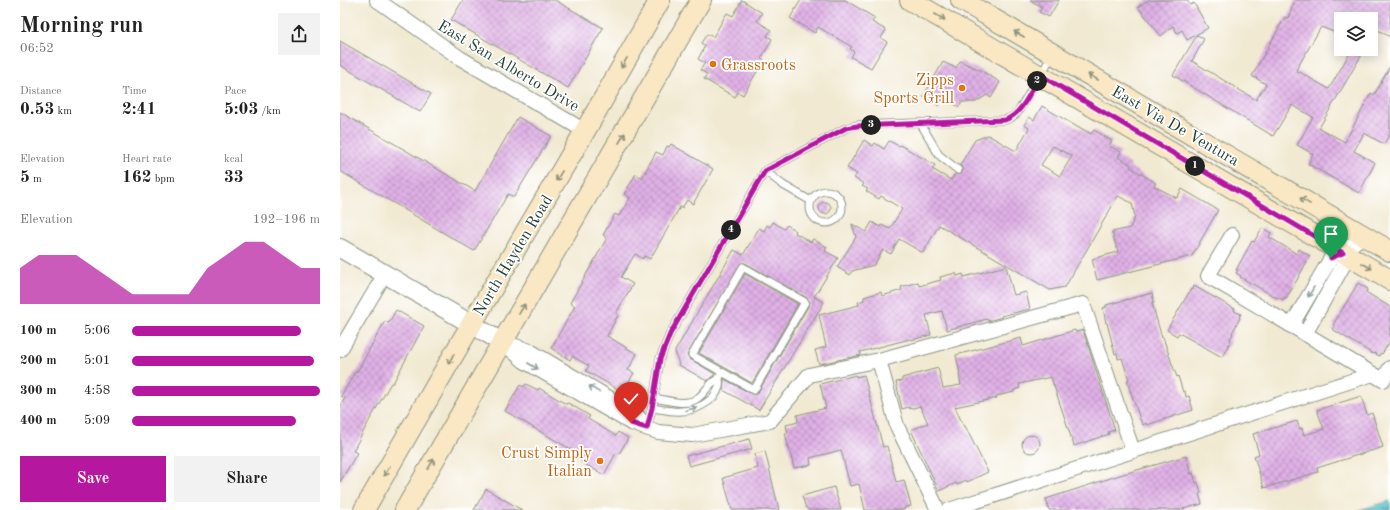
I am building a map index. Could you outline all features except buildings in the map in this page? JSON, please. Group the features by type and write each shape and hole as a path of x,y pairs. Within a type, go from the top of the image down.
{"main road":[{"name":"North Hayden Road","path":"364,510 660,0"},
{"path":"405,510 502,342 603,172 701,0"},
{"name":"East Via De Ventura","path":"910,0 1390,280"},
{"name":"East Via De Ventura","path":"961,0 1390,251"}],"street":[{"name":"East San Alberto Drive","path":"377,0 460,58 585,131"},
{"path":"1232,235 1208,276 1383,380 1390,368"},
{"path":"1291,326 1331,258 1343,253 1363,235"},
{"path":"340,248 502,342 524,361 631,423 658,432 692,435 770,421 809,376 879,360 1083,304 1132,451"},
{"path":"1305,334 1344,264 1343,253"},
{"path":"340,350 385,274"},
{"path":"879,360 897,426 938,510"},
{"path":"949,510 1373,374"}],"lane":[{"path":"647,428 654,398 660,359 670,334 765,171 846,128 857,126 1005,120 1018,112 1053,54"},
{"path":"922,124 939,155 958,170"},
{"path":"765,171 783,185 812,201"},
{"path":"822,191 832,192 840,199 842,209 837,218 828,222 817,220 811,211 812,201 814,197 822,191"},
{"path":"743,267 805,302 754,390 720,375 692,355 743,267"},
{"path":"654,398 688,402 698,398 711,382 720,375"},
{"path":"652,408 680,411 692,409 703,404 714,396 719,387 720,375"}],"water":[{"path":"1390,501 1390,510 1359,510"}],"place":[{"name":"Grassroots","path":"713,64"},
{"name":"Zipps Sports Grill","path":"962,88"},
{"name":"Crust Simply Italian","path":"600,461"}],"route":[{"path":"631,423 647,428 652,408 660,359 664,347 670,334 765,171 846,128 892,124 1005,120 1018,112 1040,75 1343,253 1331,258"}]}
